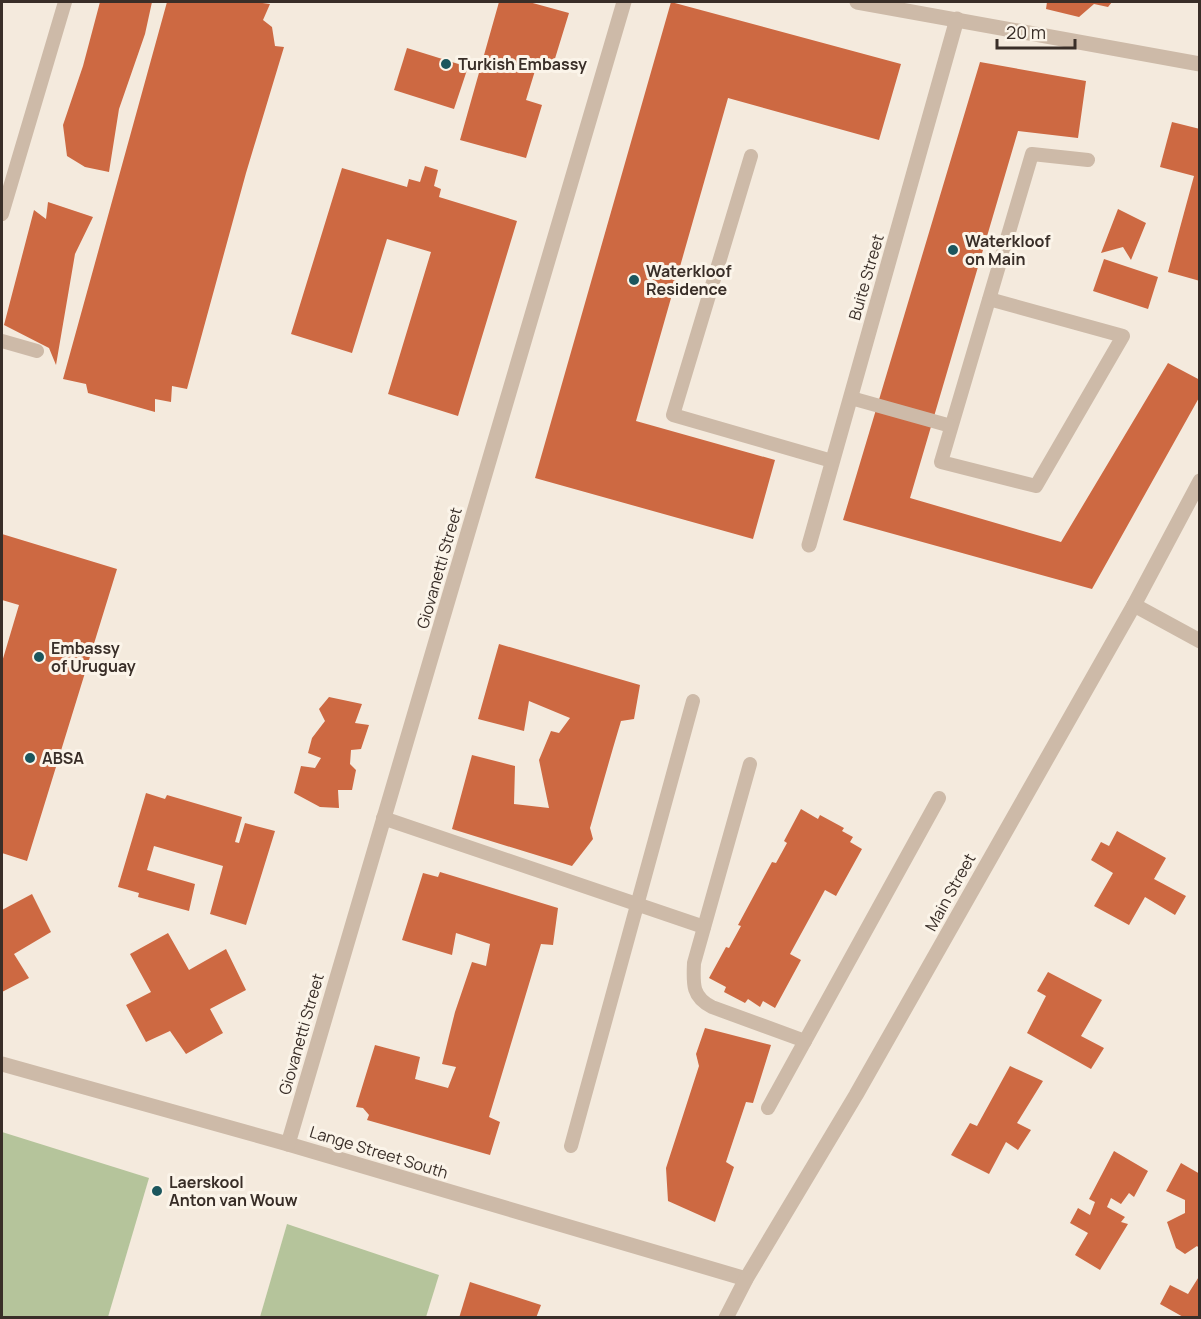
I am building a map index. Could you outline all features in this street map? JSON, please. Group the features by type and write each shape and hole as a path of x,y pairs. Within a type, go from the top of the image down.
{"street":[{"name":"Giovanetti Street","path":"288,1144 624,2"},
{"path":"857,2 880,4 1200,64"},
{"name":"Buite Street","path":"809,545 957,19"},
{"name":"Main Street","path":"726,1317 746,1278 856,1095 1134,605 1200,481"},
{"path":"1134,605 1200,641"},
{"name":"Lange Street South","path":"2,1064 288,1144 746,1278"}],"lane":[{"path":"2,214 65,2"},
{"path":"989,299 1123,336 1036,486 941,462 951,426 1032,154 1088,160"},
{"path":"751,156 673,415 832,462"},
{"path":"2,341 37,351"},
{"path":"850,398 951,426"},
{"path":"571,1146 693,702"},
{"path":"750,764 694,963 693,989 701,1002 805,1041"},
{"path":"768,1108 939,798"},
{"path":"383,818 704,927"}],"green space":[{"path":"2,1132 149,1178 108,1317 2,1317"},
{"path":"287,1224 439,1275 426,1317 260,1317"}],"building":[{"path":"100,2 152,2 145,34 119,109 109,172 85,167 67,156 63,125 83,66"},
{"path":"167,2 270,4 263,20 272,27 275,46 284,47 246,173 187,389 172,386 171,402 155,399 155,412 88,393 86,384 63,379"},
{"path":"499,2 529,2 569,13 553,65 538,61 526,100 542,105 526,158 460,140"},
{"name":"Waterkloof Residence","path":"671,2 901,64 879,140 728,98 636,421 775,460 753,539 535,478"},
{"path":"1047,2 1112,2 1108,7 1094,4 1079,17 1046,9"},
{"path":"407,48 468,67 454,109 394,90"},
{"name":"Waterkloof on Main","path":"980,62 1086,81 1078,138 1018,131 910,498 1061,542 1168,363 1200,380 1200,396 1092,589 843,520"},
{"path":"1172,122 1200,129 1200,281 1168,272 1194,176 1160,167"},
{"path":"425,166 438,170 434,186 441,189 439,197 517,221 458,416 388,394 431,252 387,239 352,353 291,334 342,168 407,187 409,179 420,182"},
{"path":"48,202 93,217 75,254 56,365 49,348 4,325 34,210 46,219"},
{"path":"1118,209 1146,223 1131,260 1123,247 1101,253"},
{"path":"1104,259 1158,277 1148,309 1093,291"},
{"name":"ABSA","path":"2,534 117,569 27,861 2,853 2,662 19,605 2,600"},
{"path":"499,644 640,685 634,719 621,721 590,828 593,839 572,866 452,829 472,755 515,766 514,804 549,808 539,760 551,731 559,733 570,718 529,701 524,731 478,719"},
{"path":"329,697 362,704 355,723 369,725 361,749 351,750 350,764 356,770 352,790 338,790 339,808 320,807 294,793 301,766 315,768 321,758 308,753 312,738 325,721 319,709"},
{"path":"146,793 165,799 167,795 242,817 235,842 239,843 245,823 275,831 246,925 210,914 223,866 154,846 147,870 195,884 189,911 138,897 139,893 118,887"},
{"path":"801,809 818,819 820,815 844,828 842,831 853,837 850,842 862,849 836,896 825,890 790,954 801,960 775,1008 763,1001 760,1007 748,999 745,1003 724,992 726,987 709,978 741,926 738,925 772,862 776,863 787,843 784,841"},
{"path":"1117,831 1166,858 1154,879 1186,896 1175,915 1145,897 1129,925 1094,906 1113,873 1091,860 1101,842 1109,846"},
{"path":"440,872 558,908 553,945 541,944 489,1117 500,1122 490,1155 367,1120 369,1115 363,1108 356,1107 375,1045 420,1057 415,1079 448,1088 456,1067 442,1064 455,1012 472,962 486,966 490,944 456,933 452,955 402,940 423,873 438,877"},
{"path":"32,894 51,932 14,954 29,978 2,992 2,910"},
{"path":"168,933 189,970 226,949 246,990 210,1009 223,1033 186,1054 170,1031 146,1042 126,1005 151,992 130,954"},
{"path":"1048,972 1102,1000 1081,1036 1104,1048 1091,1069 1027,1033 1046,996 1037,991"},
{"path":"705,1028 771,1045 753,1103 746,1102 726,1162 734,1167 715,1222 668,1201 666,1168 699,1066 696,1054"},
{"path":"1010,1066 1043,1081 1017,1123 1031,1130 1018,1150 1006,1142 989,1174 951,1155 970,1123 977,1126"},
{"path":"1114,1151 1148,1171 1134,1197 1129,1193 1121,1204 1111,1198 1107,1207 1125,1217 1121,1222 1128,1224 1100,1270 1075,1255 1088,1233 1070,1223 1078,1208 1090,1215 1095,1202 1089,1199"},
{"path":"1181,1163 1200,1174 1200,1249 1197,1246 1185,1254 1176,1248 1167,1222 1185,1213 1185,1200 1166,1191"},
{"path":"1200,1275 1200,1318 1185,1318 1160,1304 1170,1285 1188,1294"},
{"path":"470,1282 541,1305 536,1318 459,1318"}],"place":[{"name":"Turkish Embassy","path":"446,64"},
{"name":"Waterkloof on Main","path":"953,250"},
{"name":"Waterkloof Residence","path":"634,280"},
{"name":"Embassy of Uruguay","path":"39,657"},
{"name":"ABSA","path":"30,758"},
{"name":"Laerskool Anton van Wouw","path":"157,1191"}]}
